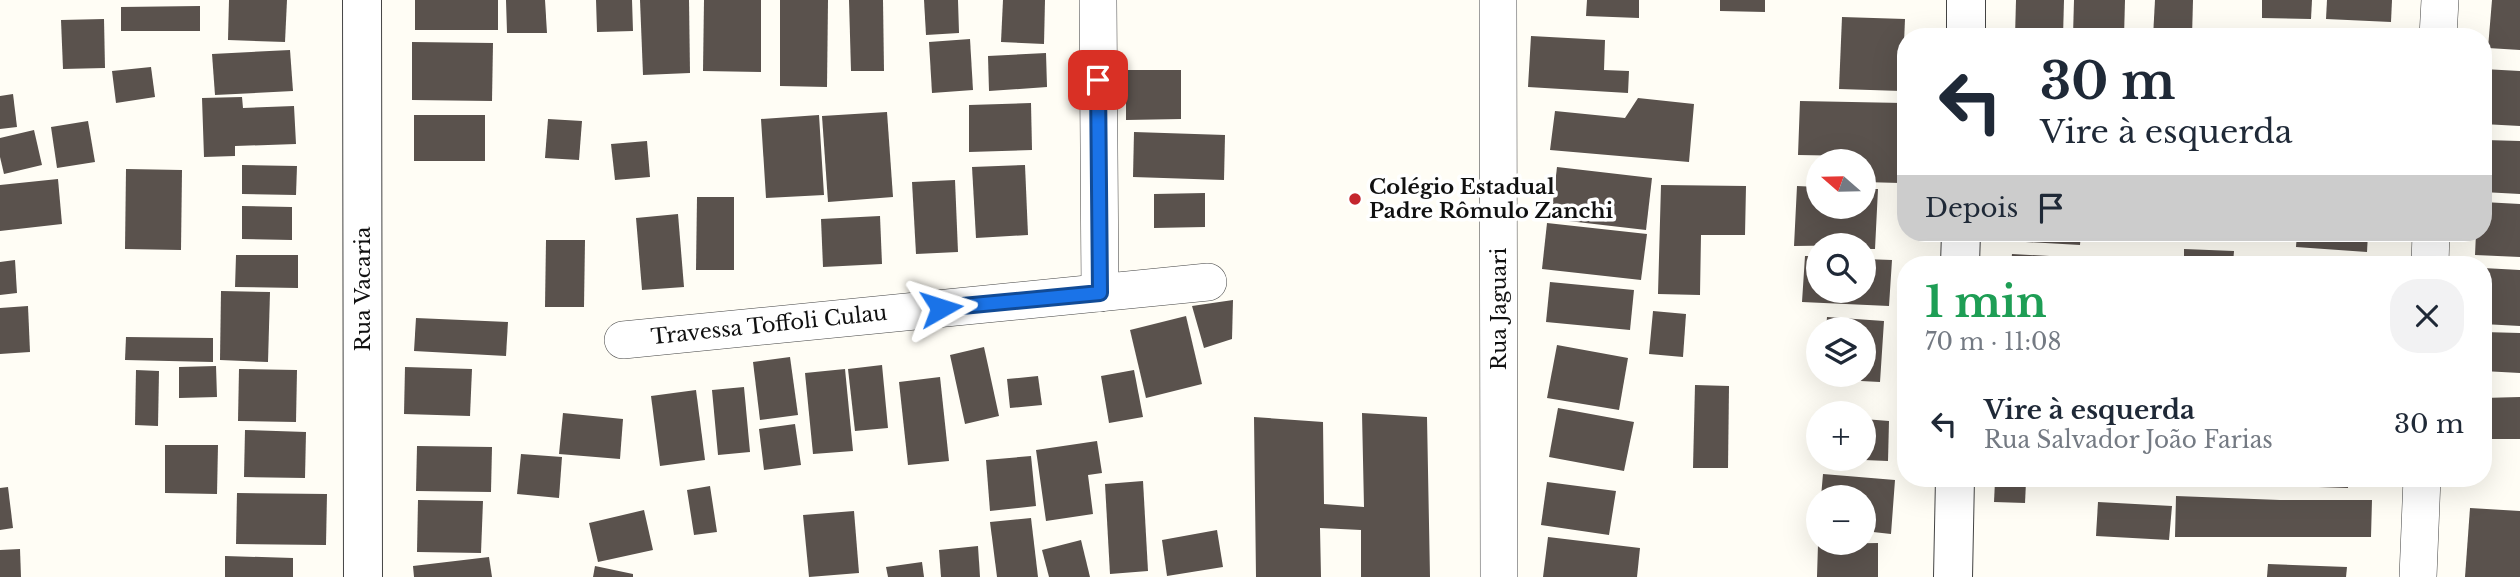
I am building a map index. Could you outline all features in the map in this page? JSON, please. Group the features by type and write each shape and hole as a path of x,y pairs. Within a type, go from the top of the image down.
{"street":[{"name":"Rua Vacaria","path":"362,0 363,577"},
{"path":"1098,0 1100,293"},
{"name":"Rua Jaguari","path":"1499,0 1499,577"},
{"path":"1966,0 1966,28"},
{"path":"2438,28 2440,0"},
{"name":"Travessa Toffoli Culau","path":"623,340 1208,282"},
{"path":"1953,577 1955,487"},
{"path":"2418,577 2422,487"}],"building":[{"path":"229,0 287,0 285,42 228,40"},
{"path":"415,0 498,0 498,30 415,30"},
{"path":"506,0 545,0 547,33 507,33"},
{"path":"596,0 632,0 633,31 597,32"},
{"path":"640,0 689,0 690,73 643,75"},
{"path":"704,0 761,0 761,72 703,71"},
{"path":"780,0 828,0 827,87 780,86"},
{"path":"849,0 883,0 884,71 851,71"},
{"path":"924,0 958,0 959,33 926,35"},
{"path":"1003,0 1045,0 1044,44 1001,42"},
{"path":"1587,0 1639,0 1639,18 1586,16"},
{"path":"1720,0 1765,0 1765,12 1720,11"},
{"path":"2016,0 2064,0 2063,28 2015,28"},
{"path":"2074,0 2125,0 2124,28 2073,28"},
{"path":"2155,0 2193,0 2192,28 2153,28"},
{"path":"2262,0 2312,0 2311,19 2262,18"},
{"path":"2327,0 2392,0 2391,22 2326,19"},
{"path":"2492,0 2520,0 2520,50 2492,48 2492,28 2490,28"},
{"path":"200,6 200,31 121,31 121,7"},
{"path":"1842,17 1905,19 1905,28 1897,28 1897,91 1839,89"},
{"path":"104,19 105,68 63,69 61,20"},
{"path":"1531,36 1605,40 1604,70 1629,71 1628,93 1528,87"},
{"path":"970,39 973,90 932,93 929,42"},
{"path":"412,42 493,43 492,101 412,100"},
{"path":"290,50 293,91 215,95 212,54"},
{"path":"1046,53 1047,87 989,91 988,56"},
{"path":"151,67 155,97 116,103 112,71"},
{"path":"2492,69 2520,71 2520,126 2492,124"},
{"path":"1126,70 1181,70 1181,119 1126,120"},
{"path":"13,94 17,127 0,129 0,96"},
{"path":"242,97 243,108 294,106 296,144 235,146 235,156 204,157 202,98"},
{"path":"1638,98 1694,104 1689,162 1550,150 1555,111 1625,118"},
{"path":"1800,101 1897,103 1897,183 1876,182 1876,149 1806,149 1806,155 1798,155"},
{"path":"1031,103 1032,150 969,152 969,105"},
{"path":"887,112 893,197 828,202 822,116"},
{"path":"414,115 485,115 485,161 414,161"},
{"path":"819,115 824,195 766,198 761,119"},
{"path":"548,119 582,121 579,160 545,158"},
{"path":"88,121 95,162 57,168 51,127"},
{"path":"34,130 42,165 4,174 0,138"},
{"path":"1134,132 1225,135 1224,180 1133,177"},
{"path":"2492,140 2520,141 2520,194 2492,192"},
{"path":"647,141 650,177 615,180 611,144"},
{"path":"242,165 297,166 296,195 242,194"},
{"path":"1025,165 1028,235 976,238 972,167"},
{"path":"1557,167 1652,178 1646,230 1551,219"},
{"path":"126,169 182,170 181,250 125,249"},
{"path":"58,179 62,224 0,231 0,185"},
{"path":"955,180 958,252 916,254 912,182"},
{"path":"1661,185 1746,186 1745,235 1701,235 1700,295 1658,294"},
{"path":"1797,186 1806,186 1806,219 1876,219 1878,189 1876,233 1806,233 1806,246 1794,246"},
{"path":"1205,193 1205,227 1154,228 1154,194"},
{"path":"697,197 734,197 734,270 696,270"},
{"path":"2492,202 2520,204 2520,257 2475,255 2476,242 2492,242"},
{"path":"242,206 292,207 292,240 242,239"},
{"path":"678,214 684,287 642,290 636,218"},
{"path":"880,216 882,264 823,267 821,219"},
{"path":"1547,223 1647,234 1641,280 1542,269"},
{"path":"546,240 585,240 584,307 545,307"},
{"path":"2027,242 2080,242 2080,245"},
{"path":"2296,242 2368,242 2367,252 2296,247"},
{"path":"2184,249 2234,251 2234,256 2184,256"},
{"path":"2012,254 2048,256 2012,256"},
{"path":"236,255 298,255 298,288 235,287"},
{"path":"1805,256 1806,256 1806,302 1802,302"},
{"path":"1876,259 1892,260 1889,306 1824,303 1876,303"},
{"path":"15,260 17,293 0,295 0,262"},
{"path":"2492,268 2520,270 2520,326 2492,324"},
{"path":"1550,282 1634,290 1630,330 1546,322"},
{"path":"221,291 270,292 268,362 220,360"},
{"path":"1233,300 1232,339 1204,348 1192,306"},
{"path":"28,306 30,352 0,354 0,308"},
{"path":"1653,311 1686,314 1683,357 1649,354"},
{"path":"1186,316 1202,384 1146,398 1130,330"},
{"path":"416,318 508,322 506,356 414,351"},
{"path":"1876,320 1884,321 1880,382 1876,382"},
{"path":"2492,332 2520,333 2520,373 2492,371"},
{"path":"126,337 213,338 213,362 125,360"},
{"path":"1557,345 1628,358 1619,410 1547,398"},
{"path":"984,347 999,416 965,424 950,355"},
{"path":"790,357 798,415 760,420 753,362"},
{"path":"882,365 888,428 855,431 848,369"},
{"path":"216,366 217,397 179,398 179,367"},
{"path":"405,367 472,369 470,416 404,414"},
{"path":"239,369 297,370 296,422 238,421"},
{"path":"845,369 853,451 813,454 805,373"},
{"path":"136,370 159,371 158,426 135,425"},
{"path":"1134,370 1143,417 1109,423 1101,376"},
{"path":"1038,376 1042,405 1010,408 1007,379"},
{"path":"940,377 949,461 908,465 899,382"},
{"path":"1695,385 1729,386 1728,468 1693,468"},
{"path":"744,387 750,452 718,455 712,390"},
{"path":"696,390 705,460 660,466 651,396"},
{"path":"2520,397 2520,439 2492,439 2492,398"},
{"path":"1558,408 1634,422 1624,471 1549,457"},
{"path":"563,413 623,419 620,459 559,454"},
{"path":"1362,413 1427,417 1430,577 1361,577 1361,530 1320,528 1321,577 1256,577 1254,417 1323,422 1324,504 1364,507"},
{"path":"1876,420 1889,421 1888,461 1876,460"},
{"path":"795,424 801,465 764,470 759,429"},
{"path":"245,430 306,432 305,478 244,477"},
{"path":"1097,441 1102,473 1088,475 1093,514 1046,521 1036,450"},
{"path":"165,445 218,445 217,494 165,493"},
{"path":"417,446 492,447 491,492 416,491"},
{"path":"521,454 562,457 559,498 517,494"},
{"path":"1031,456 1036,506 990,511 986,460"},
{"path":"1823,474 1895,480 1891,534 1876,532 1876,485 1822,485"},
{"path":"1143,481 1148,571 1110,574 1105,484"},
{"path":"1547,482 1616,491 1609,535 1541,525"},
{"path":"710,486 717,532 694,535 687,490"},
{"path":"8,487 13,528 0,530 0,488"},
{"path":"1995,487 2026,487 2025,503 1994,502"},
{"path":"237,493 327,494 326,545 236,544"},
{"path":"2176,496 2372,500 2371,537 2175,537"},
{"path":"418,500 483,501 481,553 417,552"},
{"path":"2098,502 2172,506 2169,540 2096,536"},
{"path":"2470,508 2520,511 2520,577 2465,577"},
{"path":"644,510 653,550 598,562 589,523"},
{"path":"854,511 859,573 809,577 803,515"},
{"path":"1031,518 1038,577 997,577 990,522"},
{"path":"1217,530 1223,567 1167,576 1162,540"},
{"path":"1548,537 1640,548 1637,577 1543,577"},
{"path":"1081,540 1090,577 1049,577 1042,550"},
{"path":"1876,543 1878,577 1817,577 1818,555 1876,555"},
{"path":"978,546 980,577 941,577 939,550"},
{"path":"20,549 21,577 0,577 0,550"},
{"path":"225,556 293,558 293,577 225,577"},
{"path":"489,557 492,577 414,577 413,566"},
{"path":"922,562 924,577 888,577 886,567"},
{"path":"2268,564 2347,567 2346,577 2267,577"},
{"path":"595,566 633,574 633,577 593,577"}],"place":[{"name":"Colégio Estadual Padre Rômulo Zanchi","path":"1355,199"}],"route":[{"path":"941,308 1100,293 1098,80"}]}
